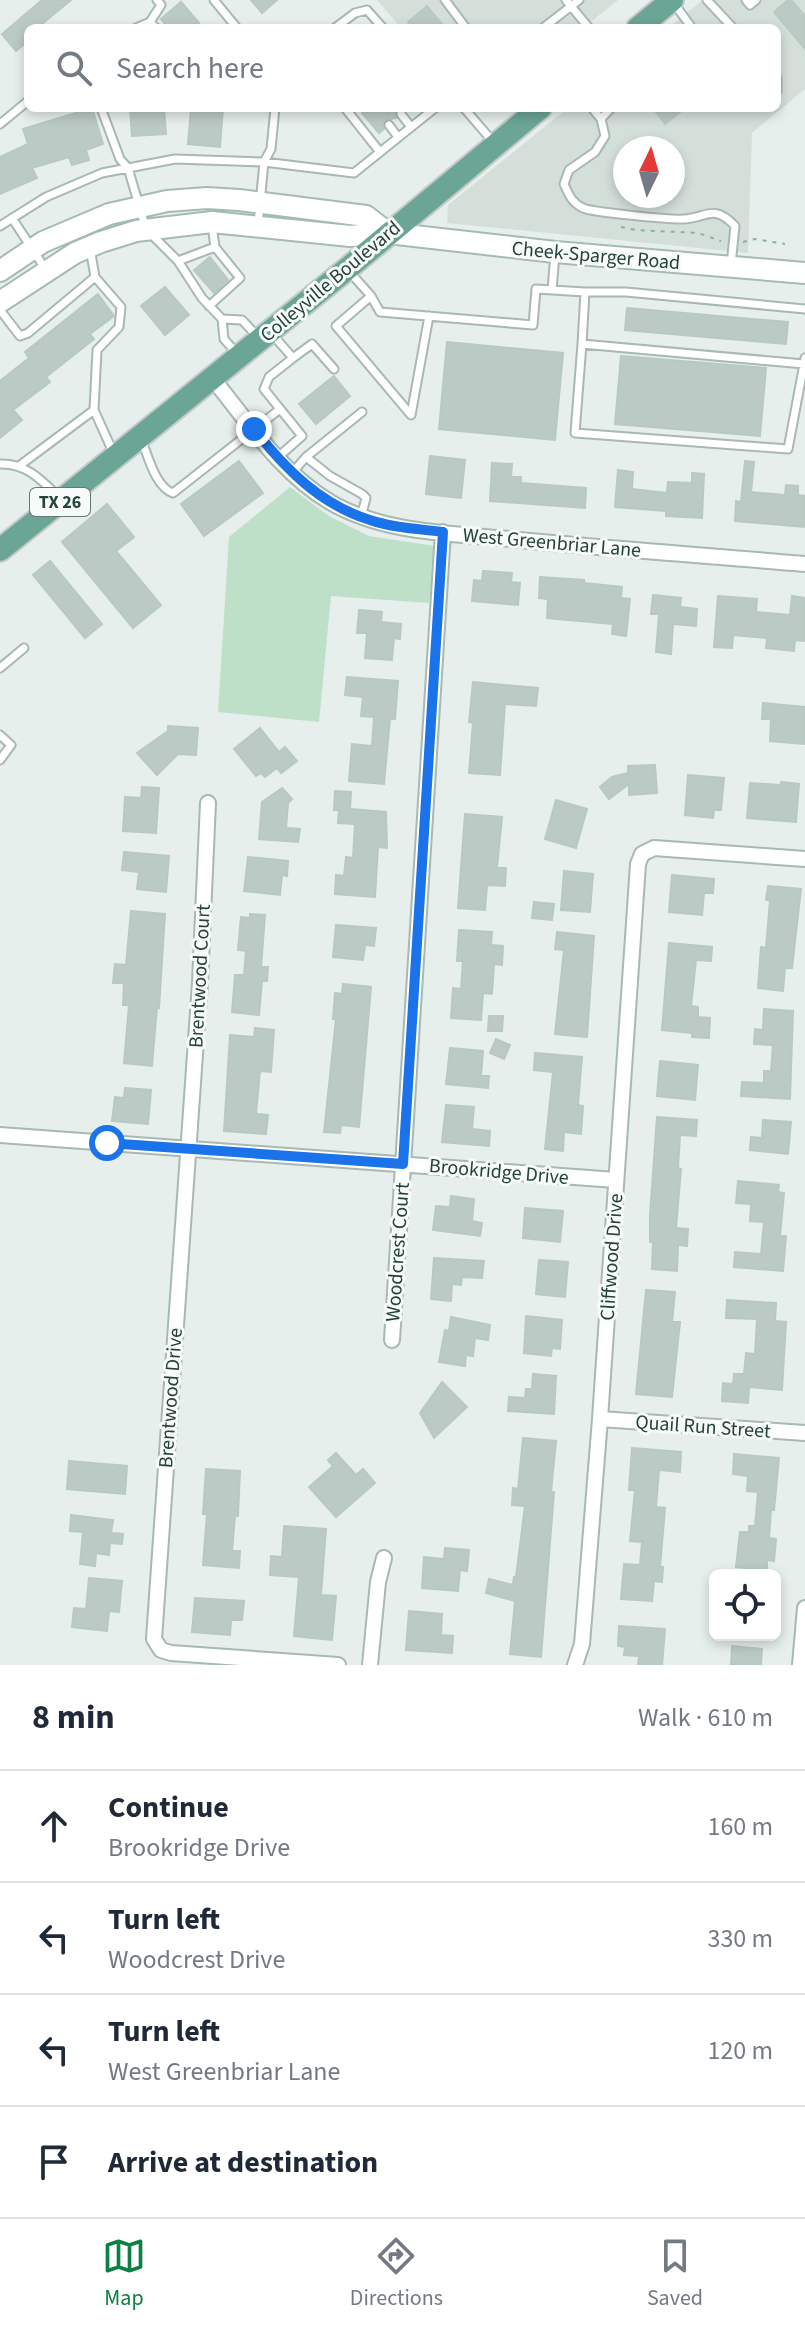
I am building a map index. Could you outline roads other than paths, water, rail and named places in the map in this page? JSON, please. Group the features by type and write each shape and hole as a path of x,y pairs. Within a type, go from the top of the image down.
{"main road":[{"path":"647,24 672,0"},
{"name":"Colleyville Boulevard","path":"118,456 535,112"},
{"path":"0,271 43,242 109,214 167,201 207,198 366,216 388,233"},
{"path":"0,302 90,247 146,229 212,222 350,236 388,233"},
{"name":"Cheek-Sparger Road","path":"388,233 555,252 805,273"},
{"name":"TX 26","path":"0,550 118,456"}],"street":[{"name":"West Greenbriar Lane","path":"213,379 292,473 330,502 361,517 389,525 443,532 805,564"},
{"name":"Woodcrest Court","path":"392,1340 443,532"},
{"name":"Brentwood Court","path":"189,1148 208,803"},
{"name":"Cliffwood Drive","path":"575,1665 582,1644 600,1419 638,864 647,849 654,848 805,859"},
{"name":"Brookridge Drive","path":"0,1135 616,1180"},
{"name":"Brentwood Drive","path":"189,1148 154,1628 158,1647 171,1653 338,1665"},
{"name":"Quail Run Street","path":"600,1419 805,1433"},
{"path":"370,1665 378,1582 384,1558"},
{"path":"800,1665 805,1608"}],"lane":[{"path":"153,24 161,5 157,0"},
{"path":"214,0 234,24"},
{"path":"445,0 463,24"},
{"path":"547,24 569,3 579,0"},
{"path":"672,0 689,24"},
{"path":"707,0 729,24"},
{"path":"746,0 750,5 756,0"},
{"path":"569,3 586,24"},
{"path":"340,24 355,13 367,10 379,24"},
{"path":"0,124 24,104"},
{"path":"102,112 120,159 128,168 146,229 178,261 209,306 222,319 224,339 240,357"},
{"path":"258,226 264,162 271,149 275,112"},
{"path":"349,112 380,152"},
{"path":"420,112 424,117"},
{"path":"0,226 46,197 102,173 175,159 264,162 354,173 430,112"},
{"path":"467,112 495,145"},
{"path":"595,112 601,119 605,136 595,152 569,170 564,184 570,199 585,210 686,219 705,212 726,217 735,226 731,267"},
{"path":"601,119 607,112"},
{"path":"401,114 411,127"},
{"path":"389,125 398,137"},
{"path":"12,218 47,271"},
{"path":"209,306 240,278 215,247 212,222"},
{"path":"90,247 95,277 121,307 119,327 97,350 94,410 118,456"},
{"path":"178,261 215,247"},
{"path":"552,290 555,252"},
{"path":"347,269 371,296 380,312 533,325 536,289 626,292 805,309"},
{"path":"0,310 20,336 28,333 95,277"},
{"path":"585,292 575,433 788,449 805,358"},
{"path":"371,296 336,326 411,415 429,316"},
{"path":"222,319 242,320 293,358"},
{"path":"277,458 302,436 264,389 269,377 312,344 334,369"},
{"path":"582,344 804,364"},
{"path":"141,438 161,485 167,492 173,493 280,409"},
{"path":"19,466 94,410"},
{"path":"292,473 306,457 362,412"},
{"path":"306,457 366,498 361,517"},
{"path":"0,464 15,464 36,475 62,500"},
{"path":"0,654 4,665 24,648"},
{"path":"0,735 11,745 0,760"}]}
